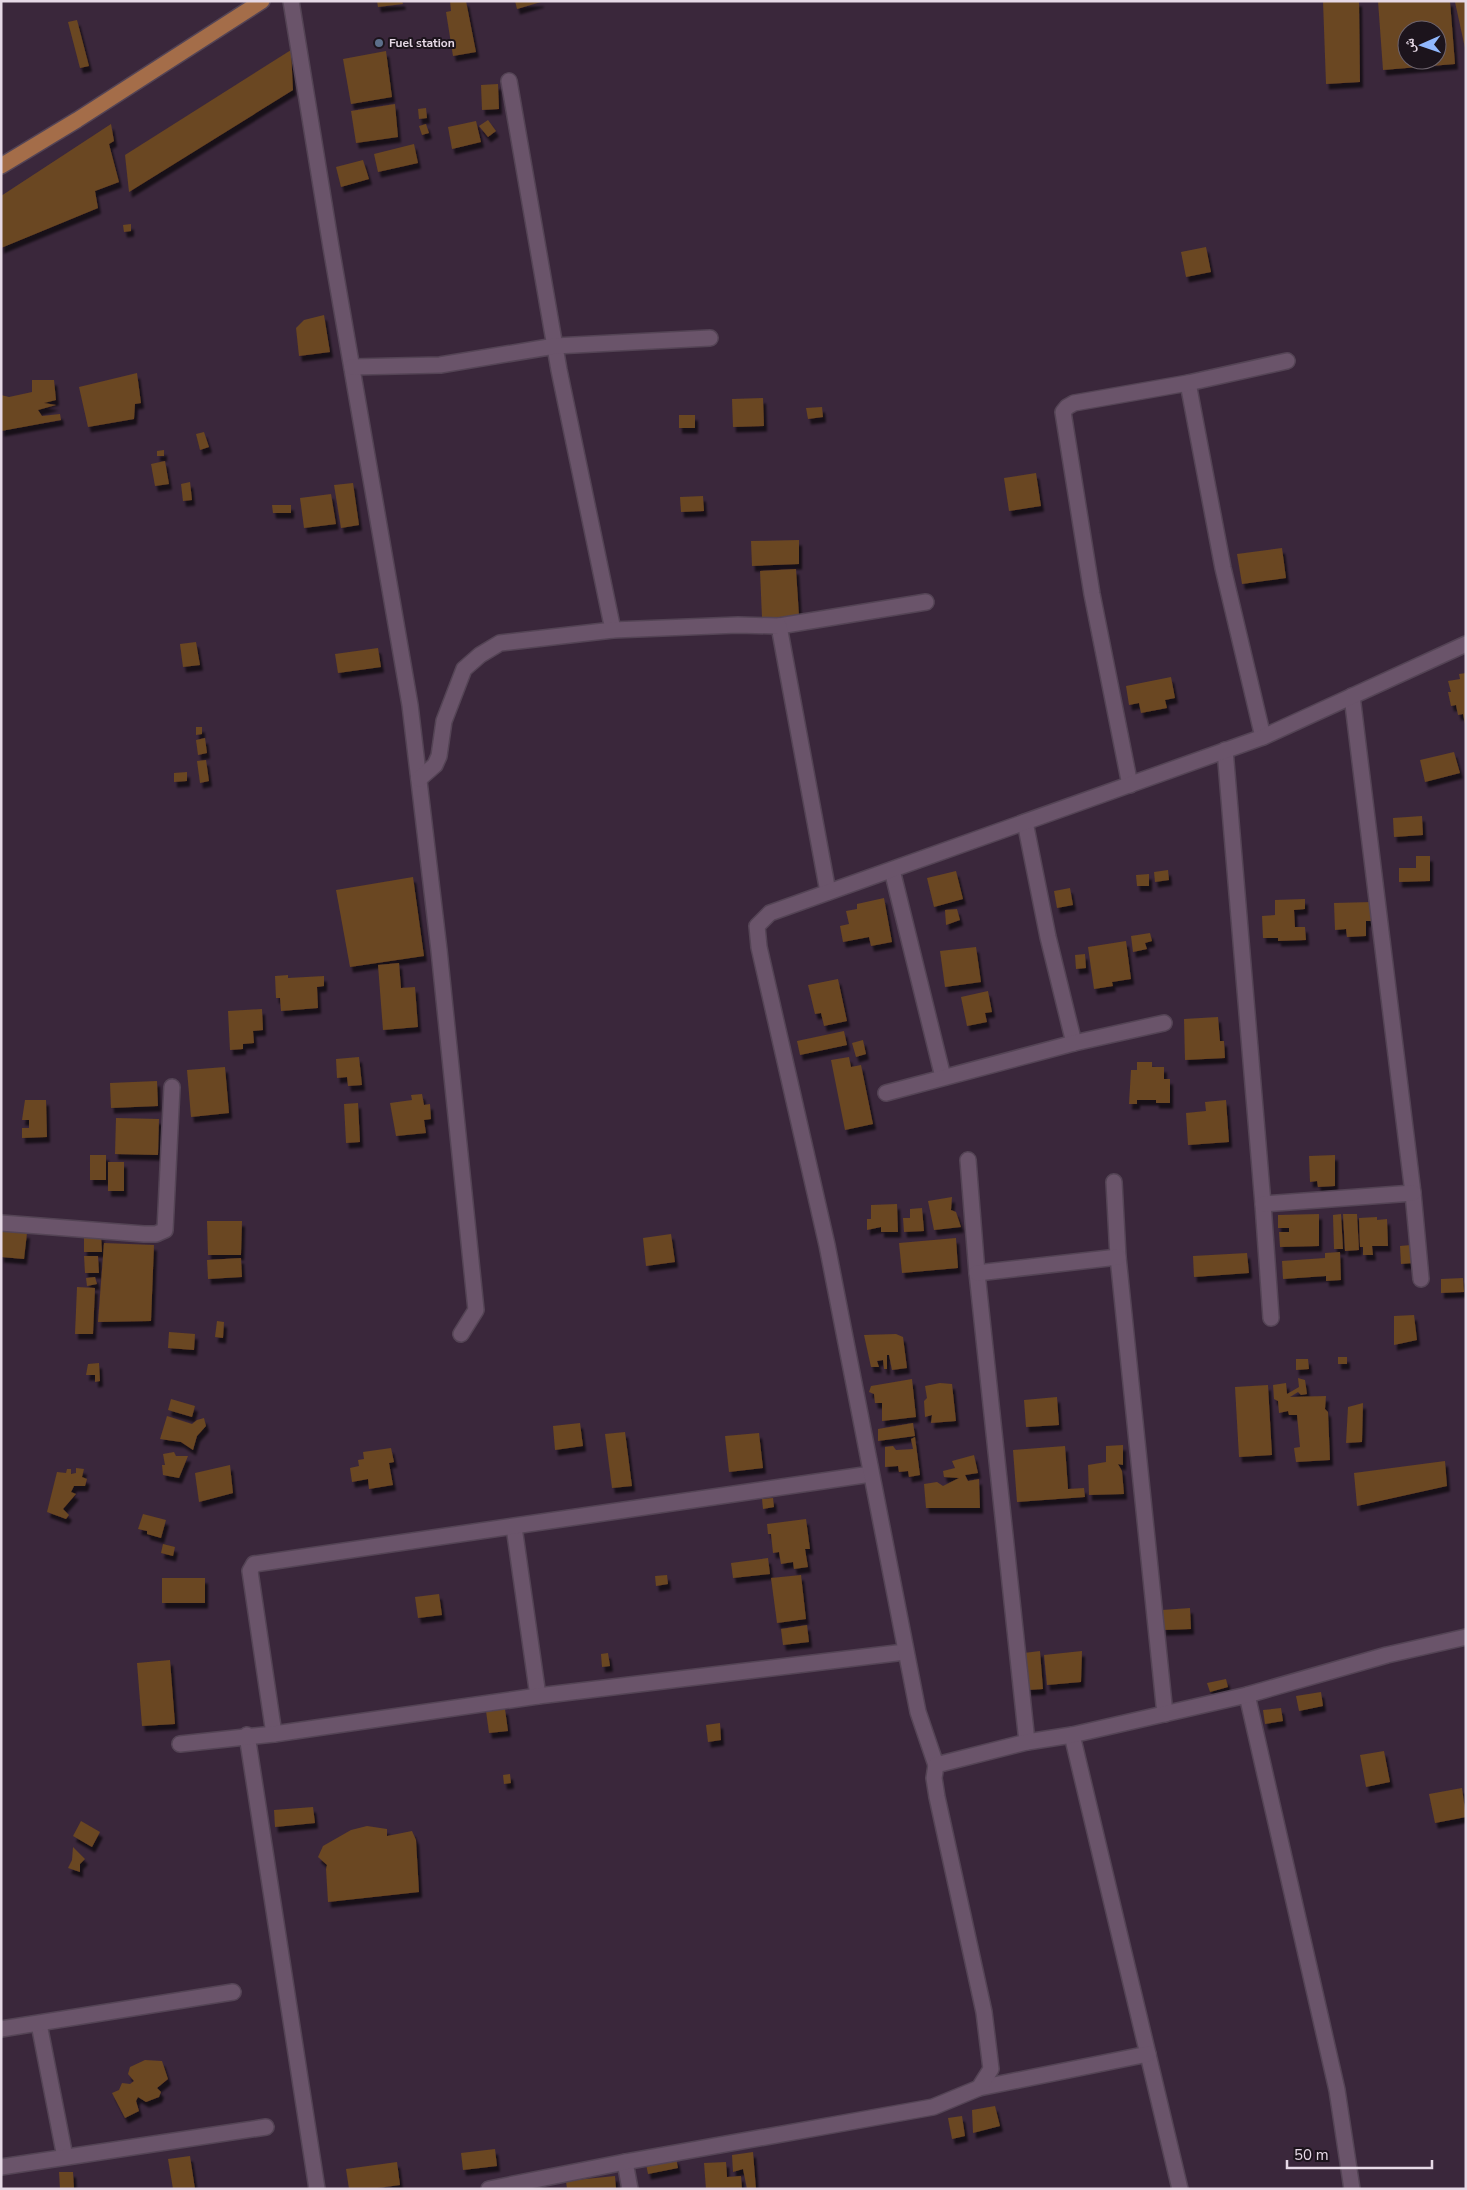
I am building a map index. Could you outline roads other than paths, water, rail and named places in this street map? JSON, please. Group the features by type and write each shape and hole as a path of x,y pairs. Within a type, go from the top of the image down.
{"main road":[{"path":"1,166 77,120 262,1"}],"street":[{"path":"291,1 410,705 439,950 476,1310 460,1334"},
{"path":"509,81 555,346 613,630"},
{"path":"352,367 440,364 555,346 710,338"},
{"path":"1130,784 1092,594 1063,412 1066,407 1074,403 1188,383 1287,360"},
{"path":"1188,383 1223,568 1263,737"},
{"path":"419,779 435,765 439,756 444,721 464,670 480,655 500,643 613,630 738,625 779,626 926,602"},
{"path":"779,626 828,892"},
{"path":"979,2088 991,2069 984,2012 937,1797 934,1778 936,1765 918,1712 905,1652 826,1245 759,947 757,926 770,913 1263,737 1466,644"},
{"path":"1352,696 1413,1193 1421,1279"},
{"path":"1225,750 1271,1318"},
{"path":"1024,822 1048,938 1074,1044"},
{"path":"892,870 943,1077"},
{"path":"886,1093 1074,1044 1164,1023"},
{"path":"1,1223 144,1234 156,1234 165,1230 172,1087"},
{"path":"968,1160 977,1273 1027,1742"},
{"path":"1114,1182 1118,1257 1165,1714"},
{"path":"1263,1204 1413,1193"},
{"path":"977,1273 1118,1257"},
{"path":"274,1734 250,1571 254,1564 871,1474"},
{"path":"514,1526 538,1696"},
{"path":"936,1765 1027,1742 1072,1735 1247,1695 1387,1655 1466,1637"},
{"path":"180,1744 247,1735 274,1734 538,1696 905,1652"},
{"path":"1247,1695 1337,2090 1352,2189"},
{"path":"247,1735 317,2189"},
{"path":"1072,1735 1180,2189"},
{"path":"1,2029 233,1992"},
{"path":"39,2024 65,2157"},
{"path":"490,2189 625,2162 934,2107 979,2088 1148,2054"},
{"path":"1,2167 266,2127"},
{"path":"625,2162 630,2189"}],"place":[{"name":"Fuel station","path":"379,43"}]}
